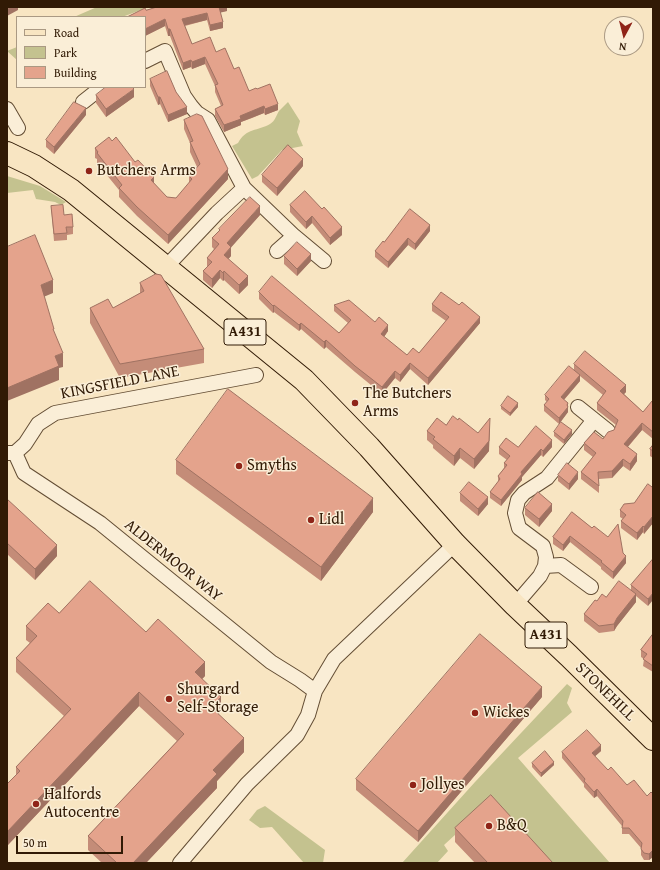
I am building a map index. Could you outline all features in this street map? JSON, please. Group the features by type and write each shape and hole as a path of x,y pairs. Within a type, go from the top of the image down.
{"main road":[{"name":"A431","path":"7,153 34,166 71,190 304,380 369,447 455,544"},
{"name":"STONEHILL","path":"455,544 514,605 569,656 653,739"}],"street":[{"path":"146,60 165,50 184,96 190,106 197,113 208,120 244,188 294,236 324,261"},
{"path":"83,102 101,88"},
{"path":"7,109 18,128"},
{"path":"165,268 217,213 244,188"},
{"path":"277,251 294,236"},
{"name":"KINGSFIELD LANE","path":"11,453 25,444 38,424 55,413 256,375"},
{"path":"578,407 608,431"},
{"path":"514,605 540,576 545,566 546,557 543,546 519,528 515,513 515,507 518,500 524,493 547,478 594,420"},
{"name":"ALDERMOOR WAY","path":"11,453 24,473 100,523 271,662 315,691"},
{"path":"180,863 248,784 297,735 308,715 315,691 334,659 455,544"},
{"path":"545,566 562,565 591,586"}],"green space":[{"path":"97,7 149,7 125,16 76,16"},
{"path":"16,47 16,59 7,51"},
{"path":"288,102 300,121 297,132 303,146 282,150 258,176 252,179 232,146 238,143 248,132 272,123 279,111"},
{"path":"7,176 40,186 66,202 61,205 55,202 36,199 33,190 7,193"},
{"path":"567,684 572,688 567,703 572,712 518,758 610,863 547,863 492,801 444,845 448,851 437,863 402,863 475,782"},
{"path":"265,806 325,850 323,863 304,863 272,827 260,828 249,820 257,810"}],"building":[{"path":"157,7 219,7 223,22 210,25 207,13 182,19 192,44 210,37 216,52 225,48 234,69 239,67 249,91 270,84 278,104 265,109 264,106 240,116 241,119 224,125 215,109 223,105 215,85 218,84 205,57 192,62 191,60 183,63 165,19 146,28 146,16 129,16 145,8 146,10"},
{"path":"167,71 176,92 187,107 168,115 150,79"},
{"path":"105,88 134,89 106,109 96,95"},
{"path":"74,102 86,108 54,147 46,140"},
{"path":"197,114 202,116 228,169 168,235 137,207 119,188 122,185 97,153 98,152 95,148 109,137 112,141 116,137 135,162 138,160 154,177 151,180 167,197 176,198 192,179 189,176 200,164 190,142 193,141 184,120"},
{"path":"288,145 303,159 277,188 262,175"},
{"path":"305,191 322,209 324,207 342,227 330,238 312,216 306,222 290,205"},
{"path":"250,197 260,206 227,243 231,247 224,255 248,276 239,285 224,271 223,273 220,270 212,279 203,271 212,262 207,258 219,244 212,238"},
{"path":"63,205 64,215 72,214 73,227 66,227 67,233 54,234 51,206"},
{"path":"410,209 430,225 415,244 408,238 388,262 375,251"},
{"path":"35,235 53,280 41,285 53,329 63,353 55,356 59,366 7,388 7,247"},
{"path":"297,242 311,254 297,269 284,256"},
{"path":"156,274 161,275 204,349 120,364 90,308 108,299 113,308 144,291 140,283"},
{"path":"272,276 339,333 351,320 334,305 349,300 375,322 379,317 388,325 381,334 407,355 413,348 419,353 449,317 432,304 441,292 459,305 462,302 480,317 428,378 410,363 400,375 395,371 382,387 355,366 326,340 324,342 301,323 299,325 274,305 273,306 259,292"},
{"path":"585,351 626,385 620,391 643,412 652,401 653,402 653,432 642,423 624,444 637,454 630,464 623,459 612,471 598,472 599,486 581,472 596,453 584,443 594,432 603,439 608,432 614,430 618,420 597,403 606,391 574,364"},
{"path":"569,366 580,375 561,397 568,403 568,407 559,418 544,405 549,399 545,395"},
{"path":"228,389 373,498 321,567 176,460"},
{"path":"508,396 518,403 510,413 501,406"},
{"path":"453,416 458,420 459,418 478,433 490,418 489,441 474,459 460,448 454,456 433,439 435,437 427,431 437,418 446,425"},
{"path":"561,422 572,430 564,440 554,432"},
{"path":"536,426 552,440 543,451 541,449 521,472 522,474 501,500 490,492 500,479 498,476 507,465 504,463 510,456 499,447 506,438 518,447"},
{"path":"567,463 578,472 569,484 558,475"},
{"path":"469,482 488,497 478,509 460,493"},
{"path":"648,484 652,487 653,486 653,516 637,533 621,521 626,515 620,510 624,504 634,503"},
{"path":"538,492 552,504 539,519 525,508"},
{"path":"7,499 57,545 35,569 7,543"},
{"path":"572,512 592,528 594,526 608,537 618,524 623,553 626,556 613,572 601,562 602,561 570,536 563,545 553,537"},
{"path":"653,559 653,593 648,599 631,585"},
{"path":"90,581 146,632 158,619 205,662 195,672 221,697 211,707 244,738 213,770 217,774 133,863 117,863 88,836 184,734 139,692 7,832 7,784 20,771 16,767 71,709 16,658 37,636 26,626 48,603 59,613"},
{"path":"619,581 636,594 614,624 599,626 584,614 602,594 606,597"},
{"path":"480,634 542,687 418,831 356,779"},
{"path":"653,634 653,666 643,659 647,654 641,650"},
{"path":"587,730 601,745 592,753 608,770 611,767 627,785 634,780 647,796 651,792 653,794 653,850 649,854 644,853 641,849 642,843 629,828 622,828 623,821 597,789 594,792 584,781 585,779 562,752"},
{"path":"545,751 554,762 541,773 532,763"},
{"name":"B&Q","path":"491,795 553,863 488,863 455,828"}],"place":[{"name":"Butchers Arms","path":"89,171"},
{"name":"The Butchers Arms","path":"355,403"},
{"name":"Smyths","path":"239,466"},
{"name":"Lidl","path":"311,520"},
{"name":"Shurgard Self-Storage","path":"169,699"},
{"name":"Wickes","path":"475,713"},
{"name":"Jollyes","path":"413,785"},
{"name":"Halfords Autocentre","path":"36,804"},
{"name":"B&Q","path":"489,826"}]}
